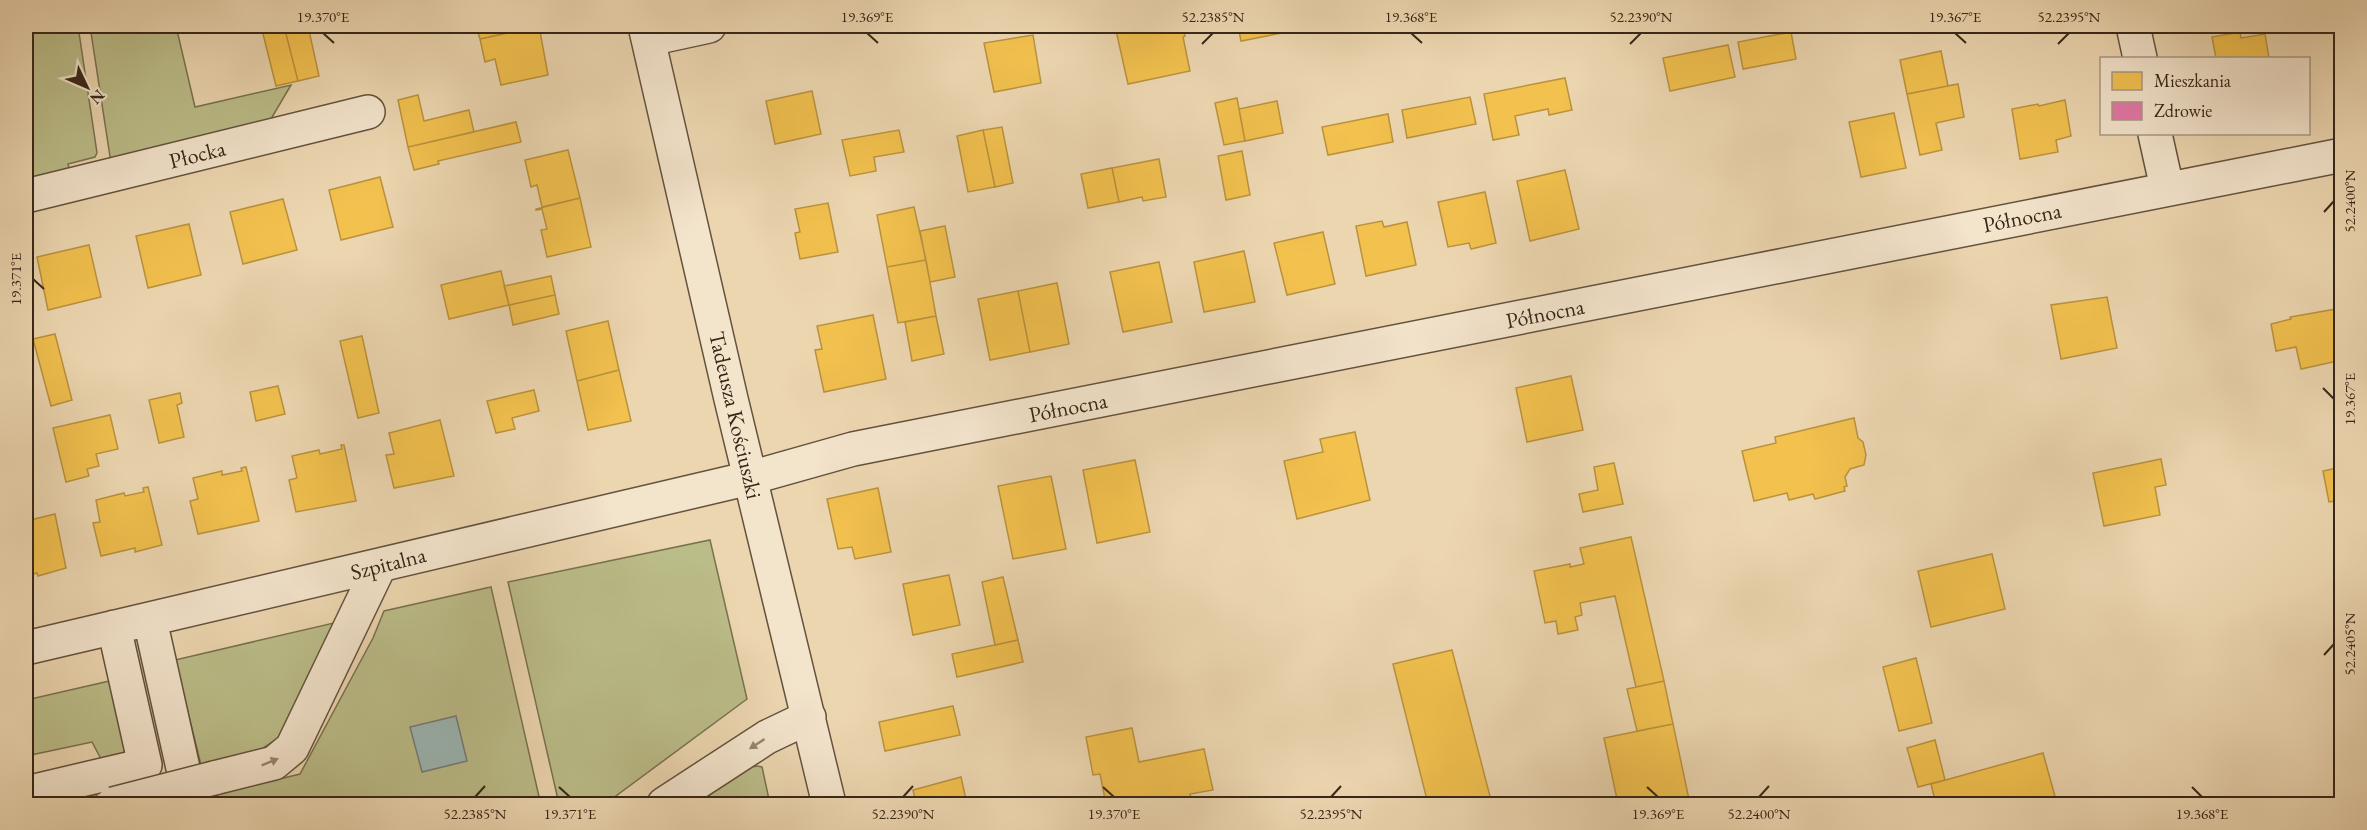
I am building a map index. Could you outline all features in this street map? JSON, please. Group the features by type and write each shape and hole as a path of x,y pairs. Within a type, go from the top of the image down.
{"street":[{"path":"647,32 709,26"},
{"path":"2133,26 2140,57"},
{"name":"Tadeusza Kościuszki","path":"647,32 750,478 829,804"},
{"name":"Płocka","path":"26,196 368,112"},
{"path":"2155,135 2167,188"},
{"name":"Północna","path":"750,478 853,449 2342,155"},
{"name":"Szpitalna","path":"26,648 750,478"},
{"path":"113,804 274,763 292,748 380,565"},
{"path":"150,620 191,804"},
{"path":"26,793 145,765 114,627"},
{"path":"666,804 767,737 808,717"}],"green space":[{"path":"26,26 78,26 97,153 95,157 68,164 70,173 26,184"},
{"path":"90,26 176,26 195,107 291,85 268,124 111,163"},
{"path":"710,540 747,699 605,804 559,804 508,582"},
{"path":"491,587 540,801 526,804 207,804 205,797 300,774 373,638 384,611"},
{"path":"338,622 281,736 257,752 201,765 175,660"},
{"path":"114,680 125,751 122,756 101,759 92,742 26,756 26,700"},
{"path":"757,766 762,767 770,804 703,804 708,796"}],"water":[{"path":"456,716 467,761 422,772 410,727"}],"building: Mieszkania":[{"path":"261,26 284,26 298,81 276,86"},
{"path":"284,26 308,26 319,76 298,81"},
{"path":"476,26 539,26 480,39"},
{"path":"539,26 548,75 501,85 495,59 485,62 480,39"},
{"path":"1115,26 1183,26 1190,71 1128,84"},
{"path":"1238,26 1280,26 1282,33 1241,41"},
{"path":"1319,26 1356,26 1321,33"},
{"path":"1791,32 1796,59 1743,69 1738,42"},
{"path":"2240,32 2241,38 2265,34 2269,57 2216,57 2212,37"},
{"path":"1033,35 1041,83 994,92 984,43"},
{"path":"1728,45 1735,77 1670,91 1663,58"},
{"path":"1941,51 1948,86 1907,94 1900,60"},
{"path":"1565,78 1572,110 1549,115 1548,109 1515,116 1519,135 1493,140 1484,94"},
{"path":"1958,84 1964,117 1936,123 1942,150 1920,155 1907,94"},
{"path":"812,91 821,134 775,144 766,101"},
{"path":"418,95 424,121 469,110 474,132 408,147 398,100"},
{"path":"1470,97 1476,124 1407,138 1402,110"},
{"path":"1237,98 1245,141 1224,145 1215,103"},
{"path":"2065,100 2071,136 2056,140 2058,152 2020,159 2012,109"},
{"path":"1277,101 1283,133 1245,141 1239,109"},
{"path":"1894,113 1906,168 1861,177 1849,122"},
{"path":"1388,114 1393,142 1328,155 1322,127"},
{"path":"516,122 521,142 438,161 439,164 414,170 408,147"},
{"path":"1002,127 1013,183 995,187 983,130"},
{"path":"899,130 904,152 874,157 876,171 850,176 842,140"},
{"path":"983,130 995,187 968,192 957,136"},
{"path":"568,150 580,198 542,207 537,185 531,187 525,160"},
{"path":"1242,151 1250,195 1226,200 1218,156"},
{"path":"1159,159 1166,197 1143,201 1142,197 1119,202 1112,168"},
{"path":"1112,168 1119,202 1088,208 1081,174"},
{"path":"1565,170 1579,229 1530,241 1517,181"},
{"path":"380,177 393,227 341,240 329,190"},
{"path":"1485,192 1496,243 1471,249 1469,243 1448,247 1438,202"},
{"path":"580,198 591,247 547,257 541,230 547,229 542,209 536,209"},
{"path":"283,199 297,250 243,264 230,212"},
{"path":"828,203 838,252 800,259 795,233 800,232 795,209"},
{"path":"914,207 926,260 887,267 877,215"},
{"path":"1382,221 1384,227 1407,222 1416,265 1366,276 1356,226"},
{"path":"189,224 201,275 148,288 136,236"},
{"path":"945,226 955,277 930,282 920,231"},
{"path":"1323,232 1335,284 1287,295 1274,243"},
{"path":"89,245 101,297 48,310 37,257"},
{"path":"1244,251 1255,302 1204,312 1194,262"},
{"path":"926,260 936,316 898,323 887,267"},
{"path":"1159,262 1172,322 1123,332 1110,272"},
{"path":"501,271 509,305 449,319 441,285"},
{"path":"551,276 555,295 509,305 504,286"},
{"path":"1057,283 1069,344 1030,352 1018,291"},
{"path":"1018,291 1030,352 990,360 978,299"},
{"path":"555,295 559,314 513,325 509,305"},
{"path":"2107,297 2117,348 2061,359 2051,305"},
{"path":"2342,308 2342,360 2301,369 2296,347 2276,351 2271,324 2291,319 2290,317"},
{"path":"873,315 886,379 824,392 815,350 822,349 817,326"},
{"path":"936,316 944,354 912,361 905,322"},
{"path":"608,321 619,370 577,381 566,331"},
{"path":"55,334 72,400 51,406 33,339"},
{"path":"362,336 379,413 358,418 340,341"},
{"path":"619,370 631,421 588,430 577,381"},
{"path":"1571,376 1583,430 1527,442 1516,388"},
{"path":"278,386 285,414 256,421 250,392"},
{"path":"534,390 539,411 512,418 515,429 496,433 487,401"},
{"path":"180,393 182,403 177,405 184,437 159,443 149,400"},
{"path":"110,415 118,449 96,454 99,466 87,469 89,476 66,482 53,428"},
{"path":"1854,418 1858,438 1863,442 1866,455 1864,465 1850,469 1845,477 1847,486 1844,487 1845,491 1815,499 1813,494 1789,500 1787,493 1754,501 1742,451 1776,443 1775,437"},
{"path":"440,420 454,476 394,488 386,455 394,454 389,433"},
{"path":"1355,432 1370,500 1297,519 1284,461 1323,452 1320,439"},
{"path":"341,445 344,445 356,501 296,512 289,480 297,478 292,456 319,450 320,454 342,449"},
{"path":"2161,459 2166,485 2155,487 2160,515 2104,526 2093,473"},
{"path":"1135,460 1150,532 1097,543 1083,470"},
{"path":"1614,463 1623,504 1583,512 1579,494 1598,490 1594,467"},
{"path":"246,467 259,521 198,534 190,501 198,499 193,478 222,471 222,475 242,471 241,468"},
{"path":"2342,467 2342,500 2329,502 2323,471"},
{"path":"1051,476 1066,549 1013,559 998,486"},
{"path":"148,487 162,545 135,552 135,548 101,556 93,523 100,522 96,500 124,493 125,496 144,492 143,488"},
{"path":"878,488 891,552 855,559 852,547 838,549 827,499"},
{"path":"55,514 66,568 38,576 37,573 26,576 26,521"},
{"path":"1631,537 1664,681 1636,687 1615,596 1580,603 1582,615 1575,617 1578,630 1558,634 1556,621 1545,623 1534,571 1570,564 1570,567 1584,564 1580,548"},
{"path":"1992,554 2005,609 1931,627 1918,571"},
{"path":"949,575 960,625 913,635 903,584"},
{"path":"1003,577 1018,640 995,645 982,582"},
{"path":"1018,640 1023,662 957,677 952,654"},
{"path":"1452,650 1492,804 1428,804 1393,664"},
{"path":"1916,658 1932,723 1899,731 1883,667"},
{"path":"1664,681 1673,724 1637,731 1627,689"},
{"path":"953,706 960,735 885,751 879,722"},
{"path":"1673,724 1690,804 1618,804 1604,738"},
{"path":"1132,728 1139,762 1204,749 1213,790 1190,794 1192,801 1174,804 1106,804 1100,774 1093,775 1086,737"},
{"path":"1935,740 1945,780 1918,787 1907,748"},
{"path":"2043,753 2056,800 2041,804 1936,804 1931,784"},
{"path":"961,777 967,804 916,804 913,790"}],"building: Zdrowie":[{"path":"95,789 99,804 29,804"}]}
